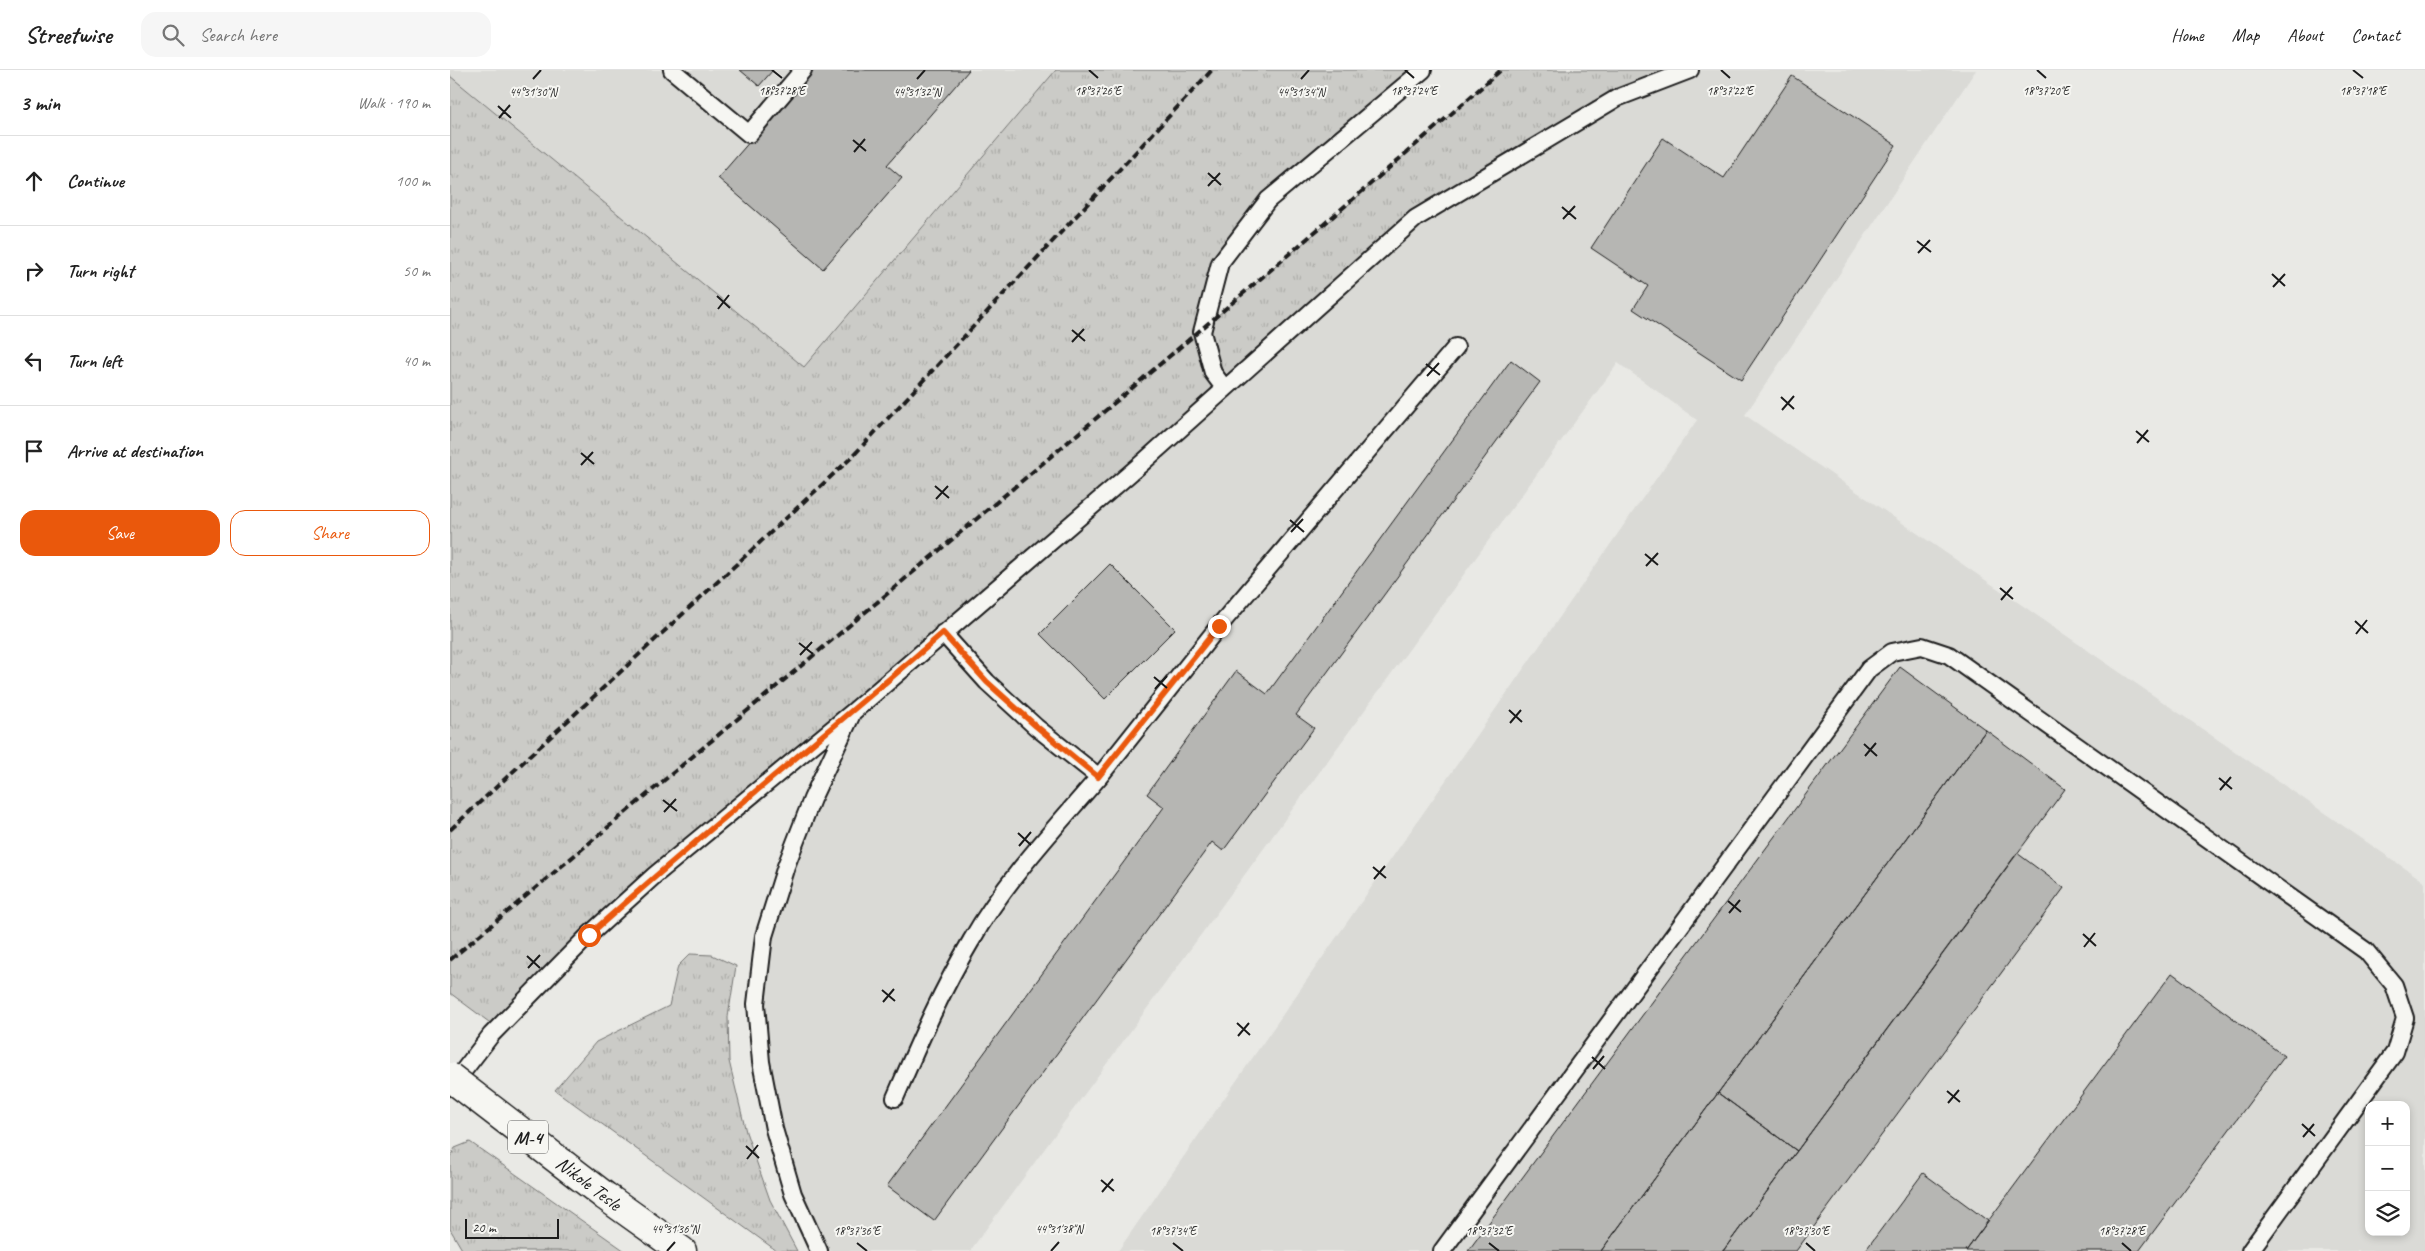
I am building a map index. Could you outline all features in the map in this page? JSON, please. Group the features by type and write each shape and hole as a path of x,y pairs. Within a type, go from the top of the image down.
{"main road":[{"name":"Nikole Tesle","path":"450,1077 605,1196 682,1251"}],"lane":[{"path":"672,70 748,134 803,70"},
{"path":"1225,388 1213,373 1202,332 1220,263 1268,200 1423,70"},
{"path":"450,1088 491,1035 589,935 655,875 854,711 1225,388 1416,218 1617,98 1690,70"},
{"path":"895,1098 923,1034 971,940 1023,866 1098,777 1219,626 1456,347"},
{"path":"943,633 987,682 1036,726 1098,777"},
{"path":"1442,1251 1869,669 1892,652 1922,646 1949,655 2366,951 2394,985 2405,1018 2395,1052 2250,1251"},
{"path":"819,1251 793,1194 774,1129 762,1062 756,1004 764,936 786,866 812,800 854,711"}],"shaded area":[{"path":"450,70 1056,70 804,367 450,76"},
{"path":"1690,70 1976,70 1745,415 2425,882 2425,1251 1118,1251 1697,420 1618,363 970,1251 819,1251 793,1194 761,1062 764,936 854,711 1416,218 1617,98"}],"green space":[{"path":"1056,70 1423,70 1268,200 1220,263 1204,327 1339,213 1501,70 1690,70 1617,98 1416,218 655,875 497,1028 450,993 450,76 804,367"},
{"path":"690,954 712,955 736,966 728,1017 729,1061 746,1132 770,1200 797,1251 777,1251 555,1090 596,1042 669,1006 678,966"},
{"path":"470,1142 625,1251 463,1251 450,1229 450,1157 455,1148"}],"building":[{"path":"740,70 773,70 759,86"},
{"path":"812,70 969,70 887,165 902,178 823,269 718,178"},
{"path":"1792,76 1896,145 1741,380 1633,309 1648,286 1591,248 1663,138 1724,178"},
{"path":"1511,360 1540,382 1296,715 1314,728 1223,851 1212,842 934,1221 887,1186 1164,807 1147,794 1236,671 1267,694"},
{"path":"1110,564 1175,629 1105,699 1040,634"},
{"path":"1900,667 1986,730 1718,1093 1601,1251 1468,1251"},
{"path":"1986,730 2065,789 1797,1151 1718,1093"},
{"path":"2017,853 2064,888 1796,1251 1723,1251"},
{"path":"2172,973 2284,1056 2139,1251 1966,1251"},
{"path":"1718,1093 1797,1151 1723,1251 1601,1251"},
{"path":"1923,1173 1988,1221 1966,1251 1865,1251"}],"railway":[{"path":"450,830 852,457 1212,70"},
{"path":"450,960 1110,407 1501,70"}],"route":[{"path":"589,935 655,875 854,711 943,633 987,682 1036,726 1098,777 1219,626"}]}
